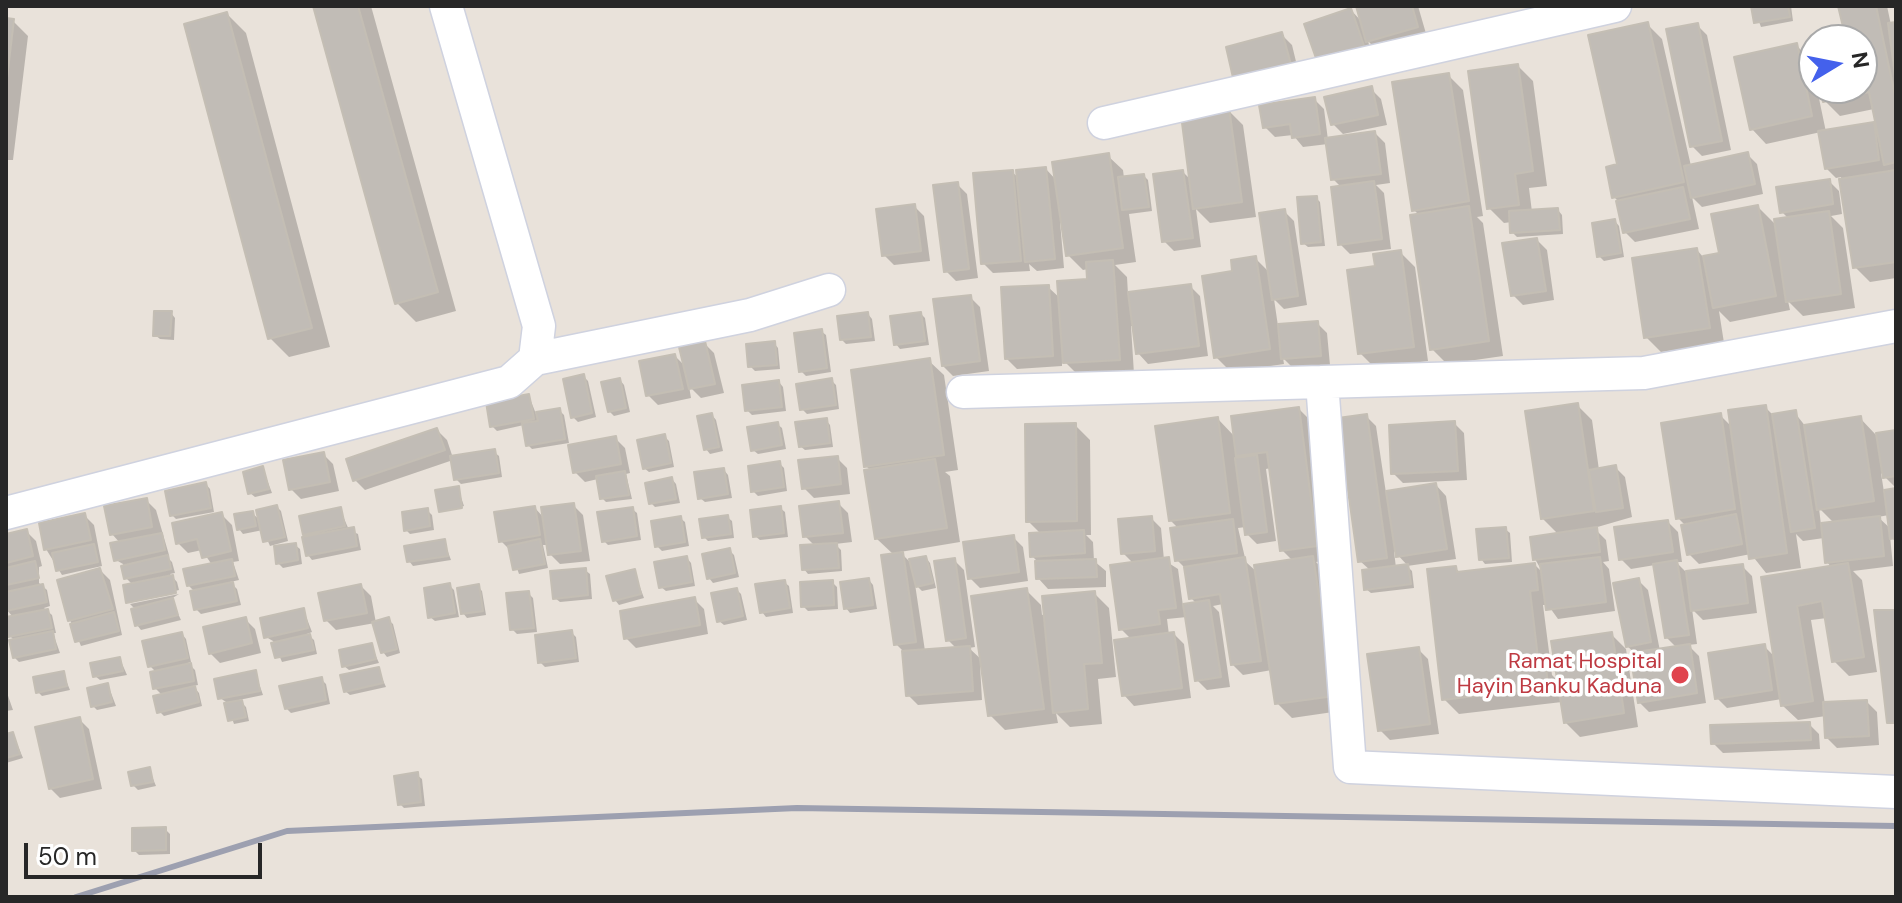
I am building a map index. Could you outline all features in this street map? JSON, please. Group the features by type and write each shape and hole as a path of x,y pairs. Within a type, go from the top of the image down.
{"street":[{"path":"446,6 539,326 535,359"},
{"path":"1104,123 1615,6"},
{"path":"6,513 509,382 535,359 750,315 829,290"},
{"path":"963,392 1644,373 1896,326"},
{"path":"1322,382 1350,767 1896,792"}],"building":[{"path":"313,6 358,6 438,292 395,304"},
{"path":"1356,6 1412,6 1418,27 1366,42"},
{"path":"1751,6 1788,6 1790,17 1754,23"},
{"path":"1838,6 1876,6 1896,100 1896,162 1884,165 1871,104 1878,104 1878,24 1842,24"},
{"path":"1351,8 1365,49 1318,64 1304,24"},
{"path":"227,12 312,328 268,339 184,24"},
{"path":"6,18 14,19 6,86"},
{"path":"1648,22 1684,182 1612,198 1606,167 1617,164 1588,35"},
{"path":"1896,22 1896,82 1888,23"},
{"path":"1698,23 1722,141 1690,147 1666,29"},
{"path":"1282,32 1292,68 1234,82 1226,47"},
{"path":"1797,43 1798,104 1810,104 1812,116 1750,130 1734,57"},
{"path":"1518,64 1533,171 1515,174 1519,205 1487,209 1468,71"},
{"path":"1449,73 1469,201 1412,211 1392,82"},
{"path":"1372,86 1378,115 1331,125 1324,97"},
{"path":"1315,97 1320,134 1292,138 1290,124 1263,128 1259,105"},
{"path":"1229,108 1242,202 1193,209 1181,115"},
{"path":"1874,122 1879,160 1825,169 1818,131"},
{"path":"1375,131 1381,174 1331,180 1325,138"},
{"path":"1748,152 1755,184 1691,198 1684,166"},
{"path":"1109,153 1123,248 1066,256 1052,162"},
{"path":"1046,167 1055,259 1025,262 1016,170"},
{"path":"1013,170 1021,261 981,264 973,173"},
{"path":"1183,170 1193,238 1162,242 1153,174"},
{"path":"1896,170 1896,262 1853,268 1839,179"},
{"path":"1144,174 1149,207 1122,210 1118,177"},
{"path":"1830,179 1833,204 1780,213 1776,187"},
{"path":"1374,181 1382,239 1338,245 1331,187"},
{"path":"958,182 969,269 944,272 933,185"},
{"path":"1683,187 1690,219 1623,233 1616,201"},
{"path":"1317,196 1321,242 1301,244 1297,197"},
{"path":"915,204 921,251 882,256 876,209"},
{"path":"1758,205 1776,296 1713,308 1703,256 1719,253 1711,214"},
{"path":"1469,206 1489,341 1430,350 1410,215"},
{"path":"1558,208 1560,230 1510,233 1509,211"},
{"path":"1285,209 1298,296 1272,300 1259,213"},
{"path":"1829,211 1841,294 1786,302 1774,219"},
{"path":"1615,219 1621,253 1597,257 1592,223"},
{"path":"1537,238 1546,291 1511,296 1502,243"},
{"path":"1697,248 1710,328 1644,338 1632,258"},
{"path":"1401,250 1414,347 1358,354 1347,270 1375,266 1373,254"},
{"path":"1256,256 1270,349 1214,358 1202,276 1232,271 1231,260"},
{"path":"1113,260 1120,360 1063,363 1057,281 1087,279 1086,262"},
{"path":"1191,284 1199,346 1136,354 1128,292"},
{"path":"1049,285 1053,356 1005,359 1001,287"},
{"path":"971,295 980,361 942,366 933,299"},
{"path":"154,311 172,311 170,336 153,336"},
{"path":"868,312 871,337 840,340 837,316"},
{"path":"921,312 925,341 894,345 890,316"},
{"path":"1318,321 1321,356 1281,359 1278,324"},
{"path":"822,329 827,368 799,372 794,333"},
{"path":"705,341 715,384 689,389 679,347"},
{"path":"775,341 777,365 748,367 746,344"},
{"path":"675,354 683,389 646,396 639,361"},
{"path":"930,358 944,455 864,467 851,370"},
{"path":"584,374 592,413 571,418 563,379"},
{"path":"620,378 626,408 608,412 601,382"},
{"path":"832,378 836,405 800,410 796,384"},
{"path":"779,380 782,407 745,411 742,385"},
{"path":"529,394 534,419 490,427 486,402"},
{"path":"1578,403 1594,511 1541,519 1525,411"},
{"path":"1766,405 1787,553 1749,559 1728,410"},
{"path":"1299,407 1317,546 1280,551 1267,452 1236,456 1231,416"},
{"path":"560,408 565,439 526,446 522,423 538,421 536,412"},
{"path":"1796,410 1815,528 1791,532 1772,414"},
{"path":"712,413 719,447 704,450 697,416"},
{"path":"1721,413 1735,509 1676,519 1661,423"},
{"path":"1367,414 1387,558 1358,562 1338,418"},
{"path":"1861,416 1874,501 1817,510 1804,425"},
{"path":"1218,417 1230,513 1169,521 1155,426"},
{"path":"827,418 830,443 799,447 795,422"},
{"path":"1455,421 1458,471 1391,474 1389,425"},
{"path":"778,422 782,445 751,451 747,427"},
{"path":"1076,423 1077,521 1026,522 1025,424"},
{"path":"437,428 445,450 353,481 346,459"},
{"path":"1896,430 1896,476 1883,478 1876,433"},
{"path":"665,434 671,463 643,469 637,440"},
{"path":"616,436 621,464 573,473 568,445"},
{"path":"495,449 499,473 454,480 450,456"},
{"path":"324,452 330,482 289,490 283,460"},
{"path":"1257,455 1267,532 1245,535 1235,458"},
{"path":"838,456 841,484 802,489 798,460"},
{"path":"935,459 947,528 875,539 864,470"},
{"path":"780,461 784,487 751,492 748,466"},
{"path":"1616,465 1623,508 1596,512 1589,470"},
{"path":"263,466 269,489 248,494 243,472"},
{"path":"724,468 728,494 698,499 694,472"},
{"path":"625,471 629,495 600,499 596,476"},
{"path":"672,477 676,499 649,504 645,483"},
{"path":"206,482 211,508 170,516 165,491"},
{"path":"1436,483 1447,549 1396,557 1386,491"},
{"path":"459,486 462,508 439,512 435,490"},
{"path":"1896,488 1896,538 1890,539 1884,490"},
{"path":"147,498 152,527 110,535 104,506"},
{"path":"839,501 843,533 803,537 799,506"},
{"path":"574,503 581,551 548,555 541,507"},
{"path":"277,505 285,537 263,542 256,510"},
{"path":"535,506 540,535 499,542 494,512"},
{"path":"781,506 784,533 753,537 750,510"},
{"path":"341,507 345,526 303,535 299,516"},
{"path":"633,507 637,536 602,542 597,512"},
{"path":"428,508 430,526 404,531 402,512"},
{"path":"253,511 256,526 237,530 234,514"},
{"path":"222,512 231,551 202,558 197,539 176,544 172,523"},
{"path":"85,513 91,540 44,550 39,523"},
{"path":"1736,514 1742,544 1687,555 1681,525"},
{"path":"728,515 731,534 702,538 699,519"},
{"path":"681,516 685,542 655,547 651,521"},
{"path":"1152,516 1155,551 1121,554 1118,519"},
{"path":"1880,516 1884,556 1825,563 1821,523"},
{"path":"1233,519 1237,553 1175,561 1170,528"},
{"path":"1668,520 1673,552 1619,560 1614,527"},
{"path":"354,527 357,546 306,556 302,537"},
{"path":"1506,527 1509,558 1479,560 1476,529"},
{"path":"1597,527 1600,552 1533,560 1530,537"},
{"path":"27,529 33,556 6,563 6,534"},
{"path":"1084,530 1085,553 1030,557 1029,533"},
{"path":"162,533 165,550 114,561 110,543"},
{"path":"1014,535 1019,572 968,579 963,542"},
{"path":"445,539 448,556 407,562 404,546"},
{"path":"540,539 545,564 513,570 508,546"},
{"path":"296,543 298,560 276,564 274,546"},
{"path":"837,543 839,568 802,570 800,545"},
{"path":"94,544 98,562 56,571 52,553"},
{"path":"730,548 735,573 707,579 702,554"},
{"path":"903,552 916,642 894,645 881,555"},
{"path":"168,555 171,569 124,579 121,566"},
{"path":"687,556 692,582 659,588 654,562"},
{"path":"926,556 933,583 916,587 909,559"},
{"path":"1313,556 1334,696 1275,704 1254,565"},
{"path":"1169,557 1176,608 1158,610 1160,624 1119,630 1110,565"},
{"path":"1245,557 1261,661 1231,665 1220,594 1189,599 1184,567"},
{"path":"1600,557 1606,602 1546,610 1540,564"},
{"path":"955,558 966,638 946,641 934,561"},
{"path":"232,559 235,576 187,586 183,569"},
{"path":"1096,559 1097,577 1036,579 1035,561"},
{"path":"1677,560 1689,635 1665,638 1653,564"},
{"path":"35,561 39,578 6,585 6,568"},
{"path":"1535,563 1538,590 1530,591 1539,667 1546,666 1548,687 1442,700 1427,569 1456,566 1457,572"},
{"path":"1848,563 1864,657 1832,662 1822,601 1797,606 1813,701 1781,706 1761,577"},
{"path":"1408,564 1411,584 1364,590 1362,570"},
{"path":"1743,564 1748,603 1691,611 1686,571"},
{"path":"100,568 113,609 68,621 57,580"},
{"path":"586,568 588,595 553,599 550,571"},
{"path":"635,569 641,594 613,601 606,576"},
{"path":"173,575 176,593 126,603 123,585"},
{"path":"869,578 873,605 844,609 840,582"},
{"path":"1639,578 1651,642 1626,647 1613,583"},
{"path":"785,580 790,608 760,613 755,584"},
{"path":"833,580 834,605 801,607 800,582"},
{"path":"233,582 237,601 194,610 190,591"},
{"path":"450,583 455,613 428,618 424,588"},
{"path":"43,584 47,602 6,611 6,592"},
{"path":"361,584 367,613 324,621 318,593"},
{"path":"479,584 483,611 461,614 457,588"},
{"path":"737,588 743,616 717,622 711,593"},
{"path":"1027,588 1044,709 988,716 971,596"},
{"path":"529,591 534,628 510,630 506,593"},
{"path":"1095,591 1102,663 1084,664 1088,709 1053,713 1042,596"},
{"path":"695,597 700,625 624,639 620,611"},
{"path":"173,598 178,615 135,626 131,609"},
{"path":"1209,600 1221,677 1195,681 1183,604"},
{"path":"304,608 308,628 264,638 260,618"},
{"path":"48,609 52,628 8,637 6,617"},
{"path":"1874,610 1896,610 1896,723 1887,723"},
{"path":"114,612 119,631 75,642 70,624"},
{"path":"246,617 252,643 209,654 203,627"},
{"path":"389,617 397,649 381,653 372,622"},
{"path":"572,630 576,658 538,663 535,635"},
{"path":"53,631 56,649 13,658 9,640"},
{"path":"182,632 188,658 148,667 142,641"},
{"path":"1174,632 1182,688 1122,696 1114,640"},
{"path":"1612,632 1624,713 1564,723 1551,641"},
{"path":"310,634 314,650 275,658 271,643"},
{"path":"372,643 376,659 342,667 339,650"},
{"path":"1690,644 1697,693 1638,703 1630,653"},
{"path":"1765,644 1772,690 1715,699 1708,653"},
{"path":"970,646 973,691 906,696 902,651"},
{"path":"1419,647 1430,724 1378,731 1367,654"},
{"path":"120,657 123,671 93,677 90,663"},
{"path":"191,663 194,681 153,689 150,672"},
{"path":"379,667 383,683 344,692 340,675"},
{"path":"256,670 260,691 218,699 214,679"},
{"path":"64,671 67,686 36,693 33,677"},
{"path":"322,677 326,700 285,709 279,686"},
{"path":"108,683 112,702 91,707 87,688"},
{"path":"195,686 199,702 157,713 153,696"},
{"path":"242,700 246,717 228,721 224,703"},
{"path":"1867,700 1869,736 1825,738 1823,702"},
{"path":"80,717 93,779 49,789 35,727"},
{"path":"1810,722 1811,740 1711,744 1710,725"},
{"path":"13,732 20,754 6,758 6,734"},
{"path":"150,767 153,782 131,786 128,772"},
{"path":"418,772 421,802 398,805 394,776"},
{"path":"166,827 166,850 132,851 132,828"}],"railway":[{"path":"76,897 287,831 797,808 1896,826"}],"place":[{"name":"Ramat Hospital Hayin Banku Kaduna","path":"1680,675"}]}
